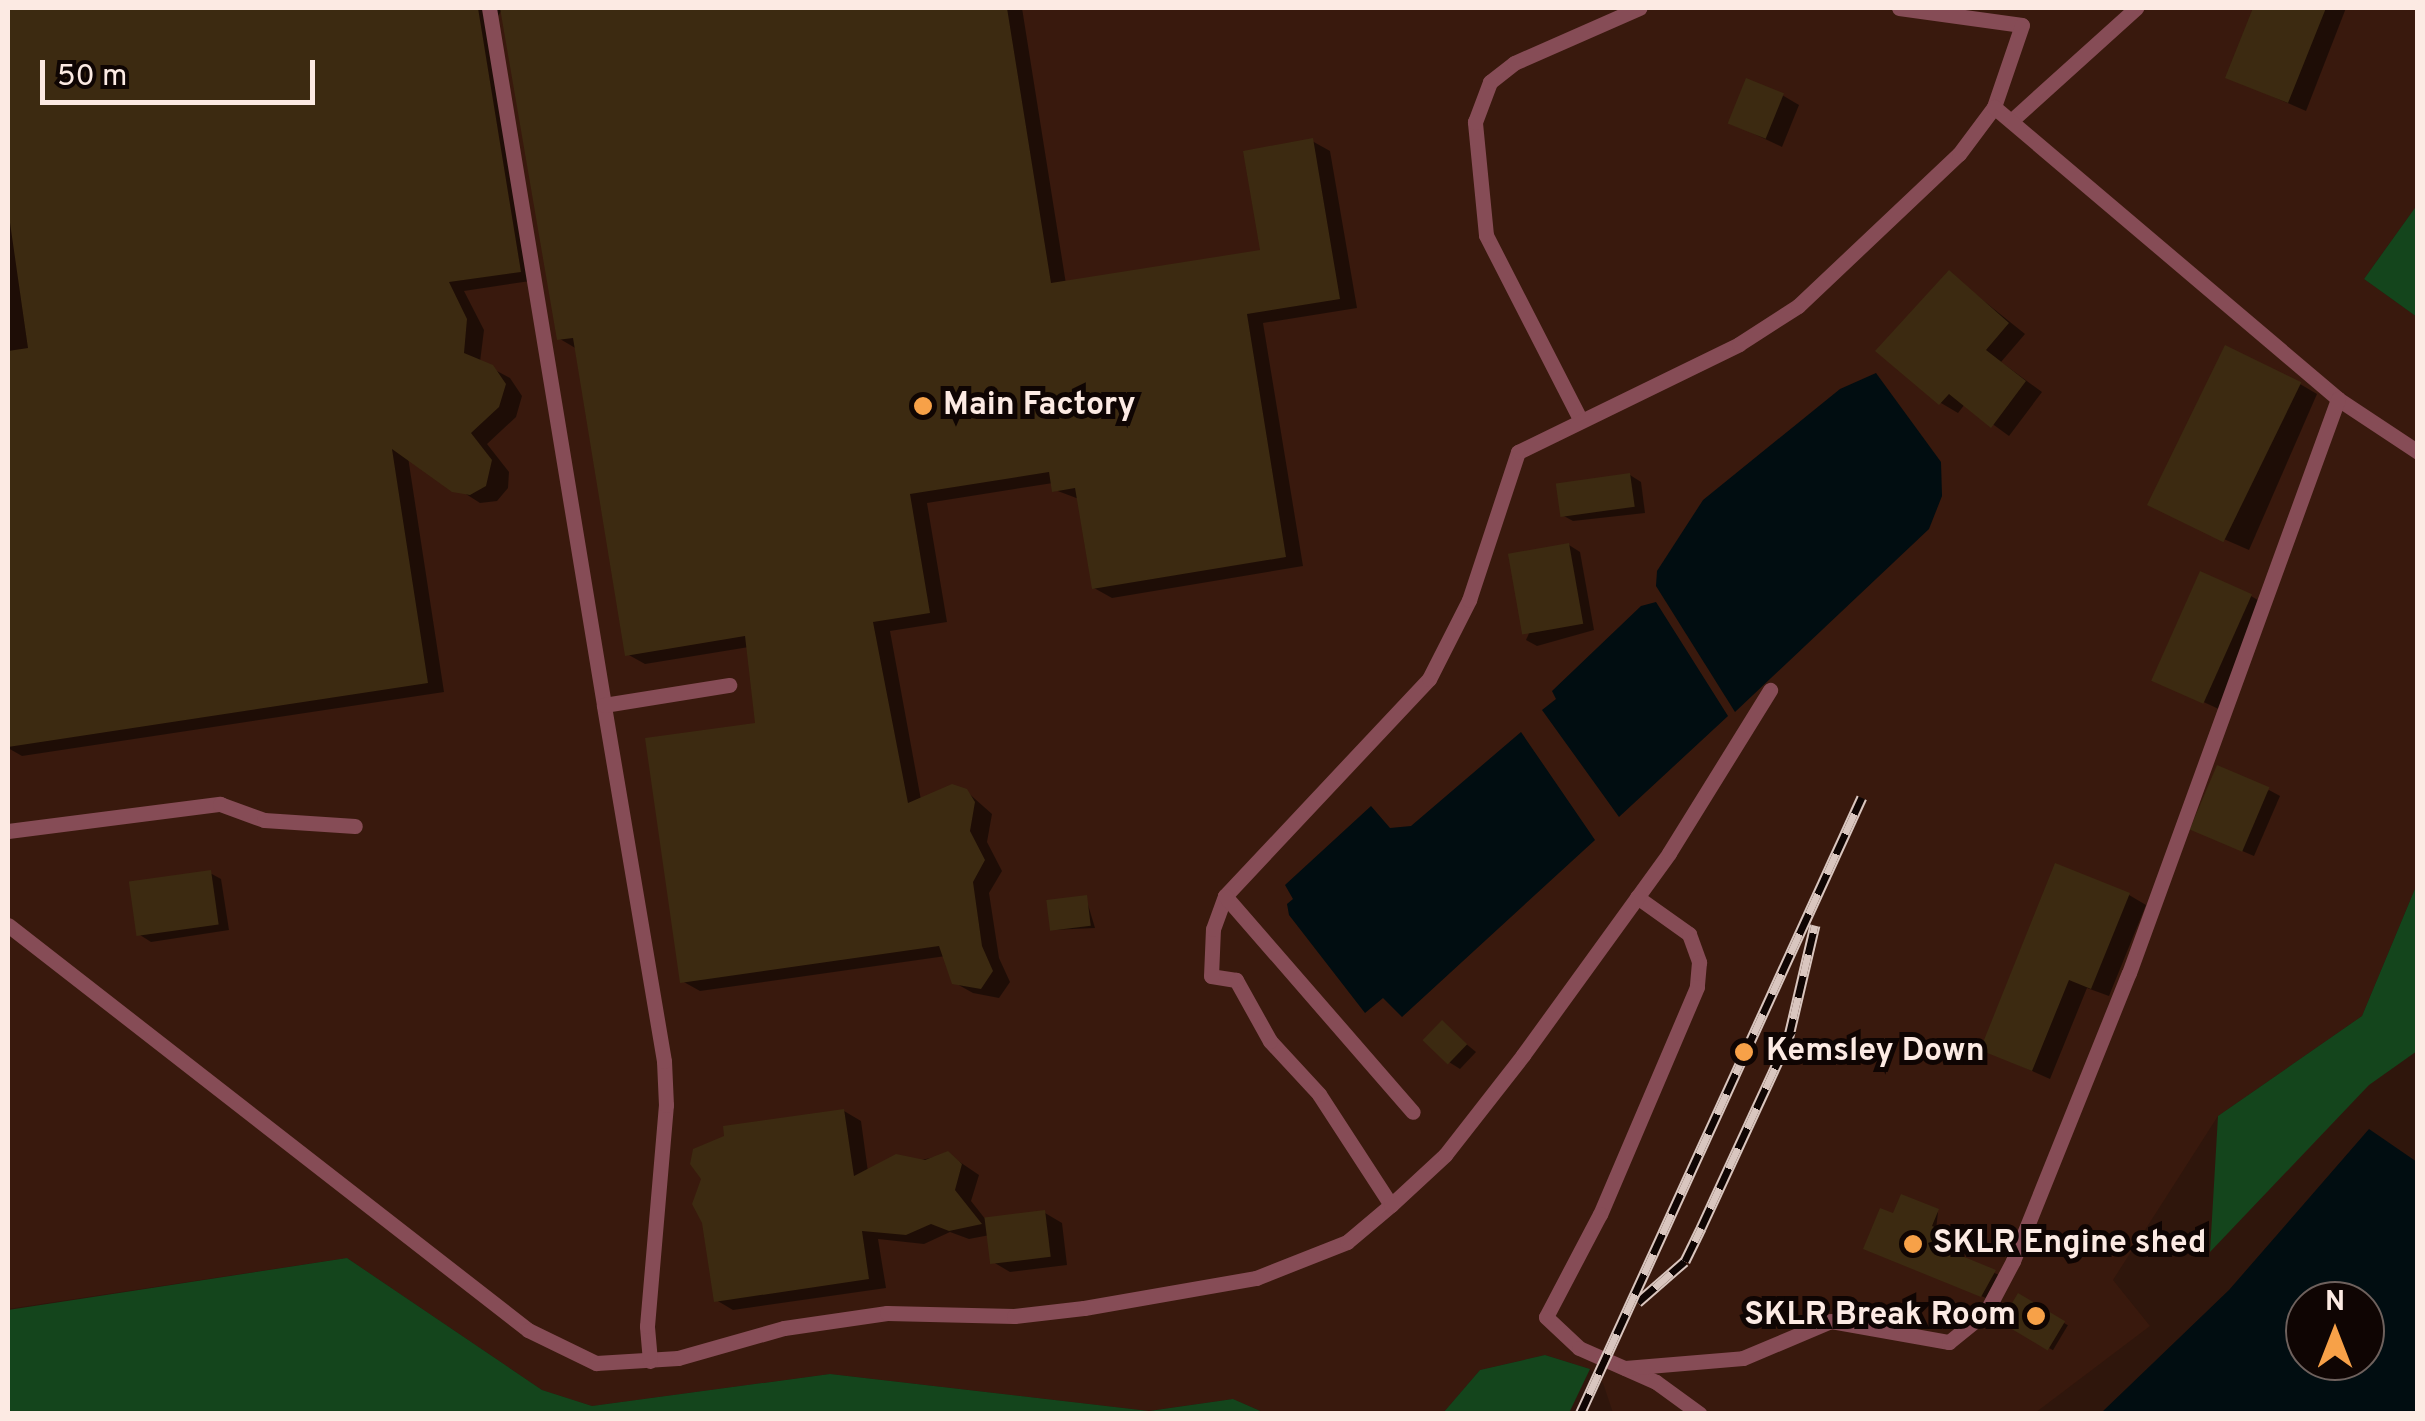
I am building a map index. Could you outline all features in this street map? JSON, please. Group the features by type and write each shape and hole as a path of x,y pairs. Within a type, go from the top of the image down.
{"lane":[{"path":"488,8 664,1061 666,1105 646,1326 650,1361"},
{"path":"1580,417 1493,254 1479,197 1475,122 1490,82 1514,62 1639,8"},
{"path":"1899,8 2022,25"},
{"path":"1391,1205 1318,1094 1270,1041 1236,980 1211,976 1212,929 1225,896 1428,678 1469,600 1518,452 1580,417 1740,344 1798,306 1958,154 1994,106 2026,8"},
{"path":"2011,121 2136,8"},
{"path":"1994,106 2338,399 2418,452"},
{"path":"1625,1368 1743,1358 1830,1321 1948,1342 1986,1312 2013,1261 2129,973 2338,399"},
{"path":"604,706 729,685"},
{"path":"8,925 528,1330 579,1359 650,1361 784,1328 887,1314 1044,1314 1256,1278 1336,1249 1391,1205 1459,1139 1637,897 1770,690"},
{"path":"8,831 220,804 264,820 356,826"},
{"path":"1225,896 1413,1112"},
{"path":"1637,897 1689,934 1699,962 1697,988 1600,1214 1546,1312 1570,1342 1625,1368 1700,1414"}],"shaded area":[{"path":"8,8 2417,8 2417,205 2364,279 2417,317 2417,884 2362,1016 2218,1116 2113,1280 2150,1326 2035,1413 1613,1413 1603,1383 1590,1369 1545,1355 1480,1370 1443,1413 1265,1413 1233,1399 1149,1411 830,1374 592,1406 542,1390 347,1258 8,1309"},
{"path":"1876,373 1941,462 1942,496 1929,529 1735,712 1656,586 1657,571 1703,500 1840,389"},
{"path":"1656,602 1728,716 1619,817 1542,710 1556,699 1552,691 1641,606"},
{"path":"1521,732 1595,840 1402,1017 1383,998 1365,1013 1289,915 1287,904 1293,899 1285,885 1371,806 1390,828 1411,826"},
{"path":"2369,1129 2417,1162 2417,1413 2101,1413 2229,1290"}],"green space":[{"path":"2417,205 2417,317 2364,279"},
{"path":"2417,884 2417,1051 2369,1085 2210,1252 2218,1116 2362,1016"},
{"path":"347,1258 542,1390 592,1406 830,1374 1149,1411 1233,1399 1265,1413 8,1413 8,1310"},
{"path":"1545,1355 1590,1369 1569,1413 1443,1413 1480,1370"}],"building":[{"path":"8,8 478,8 521,272 449,282 467,319 464,353 493,365 506,384 499,407 471,433 492,460 486,486 470,495 452,492 392,449 428,683 8,747 8,351 28,348 8,209"},
{"name":"Main Factory","path":"500,8 1007,8 1051,283 1260,250 1243,151 1313,138 1340,299 1247,314 1286,557 1092,589 1075,488 1052,492 1049,472 910,494 930,613 873,622 908,803 952,784 967,789 975,802 970,831 985,860 973,882 982,946 993,971 981,989 952,984 939,946 680,983 645,738 755,723 745,636 625,656 573,338 557,340"},
{"path":"2253,8 2326,8 2288,103 2225,78"},
{"path":"1746,78 1784,93 1766,139 1728,123"},
{"path":"1949,270 2009,323 1986,350 2026,381 1991,428 1949,394 1939,405 1875,351"},
{"path":"2225,345 2301,382 2223,542 2147,505"},
{"path":"1630,473 1635,507 1560,517 1556,483"},
{"path":"1569,543 1583,624 1522,635 1508,554"},
{"path":"2200,571 2252,594 2203,704 2151,681"},
{"path":"2217,765 2269,787 2242,852 2190,829"},
{"path":"2055,863 2130,893 2091,989 2069,980 2032,1071 1980,1050"},
{"path":"211,870 219,924 136,936 129,882"},
{"path":"1087,895 1091,926 1050,931 1046,900"},
{"path":"1442,1020 1467,1044 1448,1064 1423,1040"},
{"path":"844,1109 854,1176 896,1154 925,1160 948,1151 962,1164 955,1190 982,1224 949,1231 931,1224 906,1235 862,1231 869,1279 714,1302 702,1223 692,1204 701,1179 690,1164 693,1149 724,1136 723,1126"},
{"name":"SKLR Engine shed","path":"1901,1194 1939,1209 1932,1226 1963,1239 1957,1254 1996,1270 1981,1297 1863,1249 1880,1208 1893,1213"},
{"path":"1045,1210 1051,1257 990,1264 984,1217"},
{"name":"SKLR Break Room","path":"2018,1293 2065,1321 2048,1350 2000,1322"}],"railway":[{"path":"1580,1414 1862,797"},
{"path":"1638,1302 1685,1261 1701,1228 1788,1040 1815,925"}],"place":[{"name":"Main Factory","path":"923,406"},
{"name":"Kemsley Down","path":"1744,1052"},
{"name":"SKLR Engine shed","path":"1913,1244"},
{"name":"SKLR Break Room","path":"2036,1316"}]}
